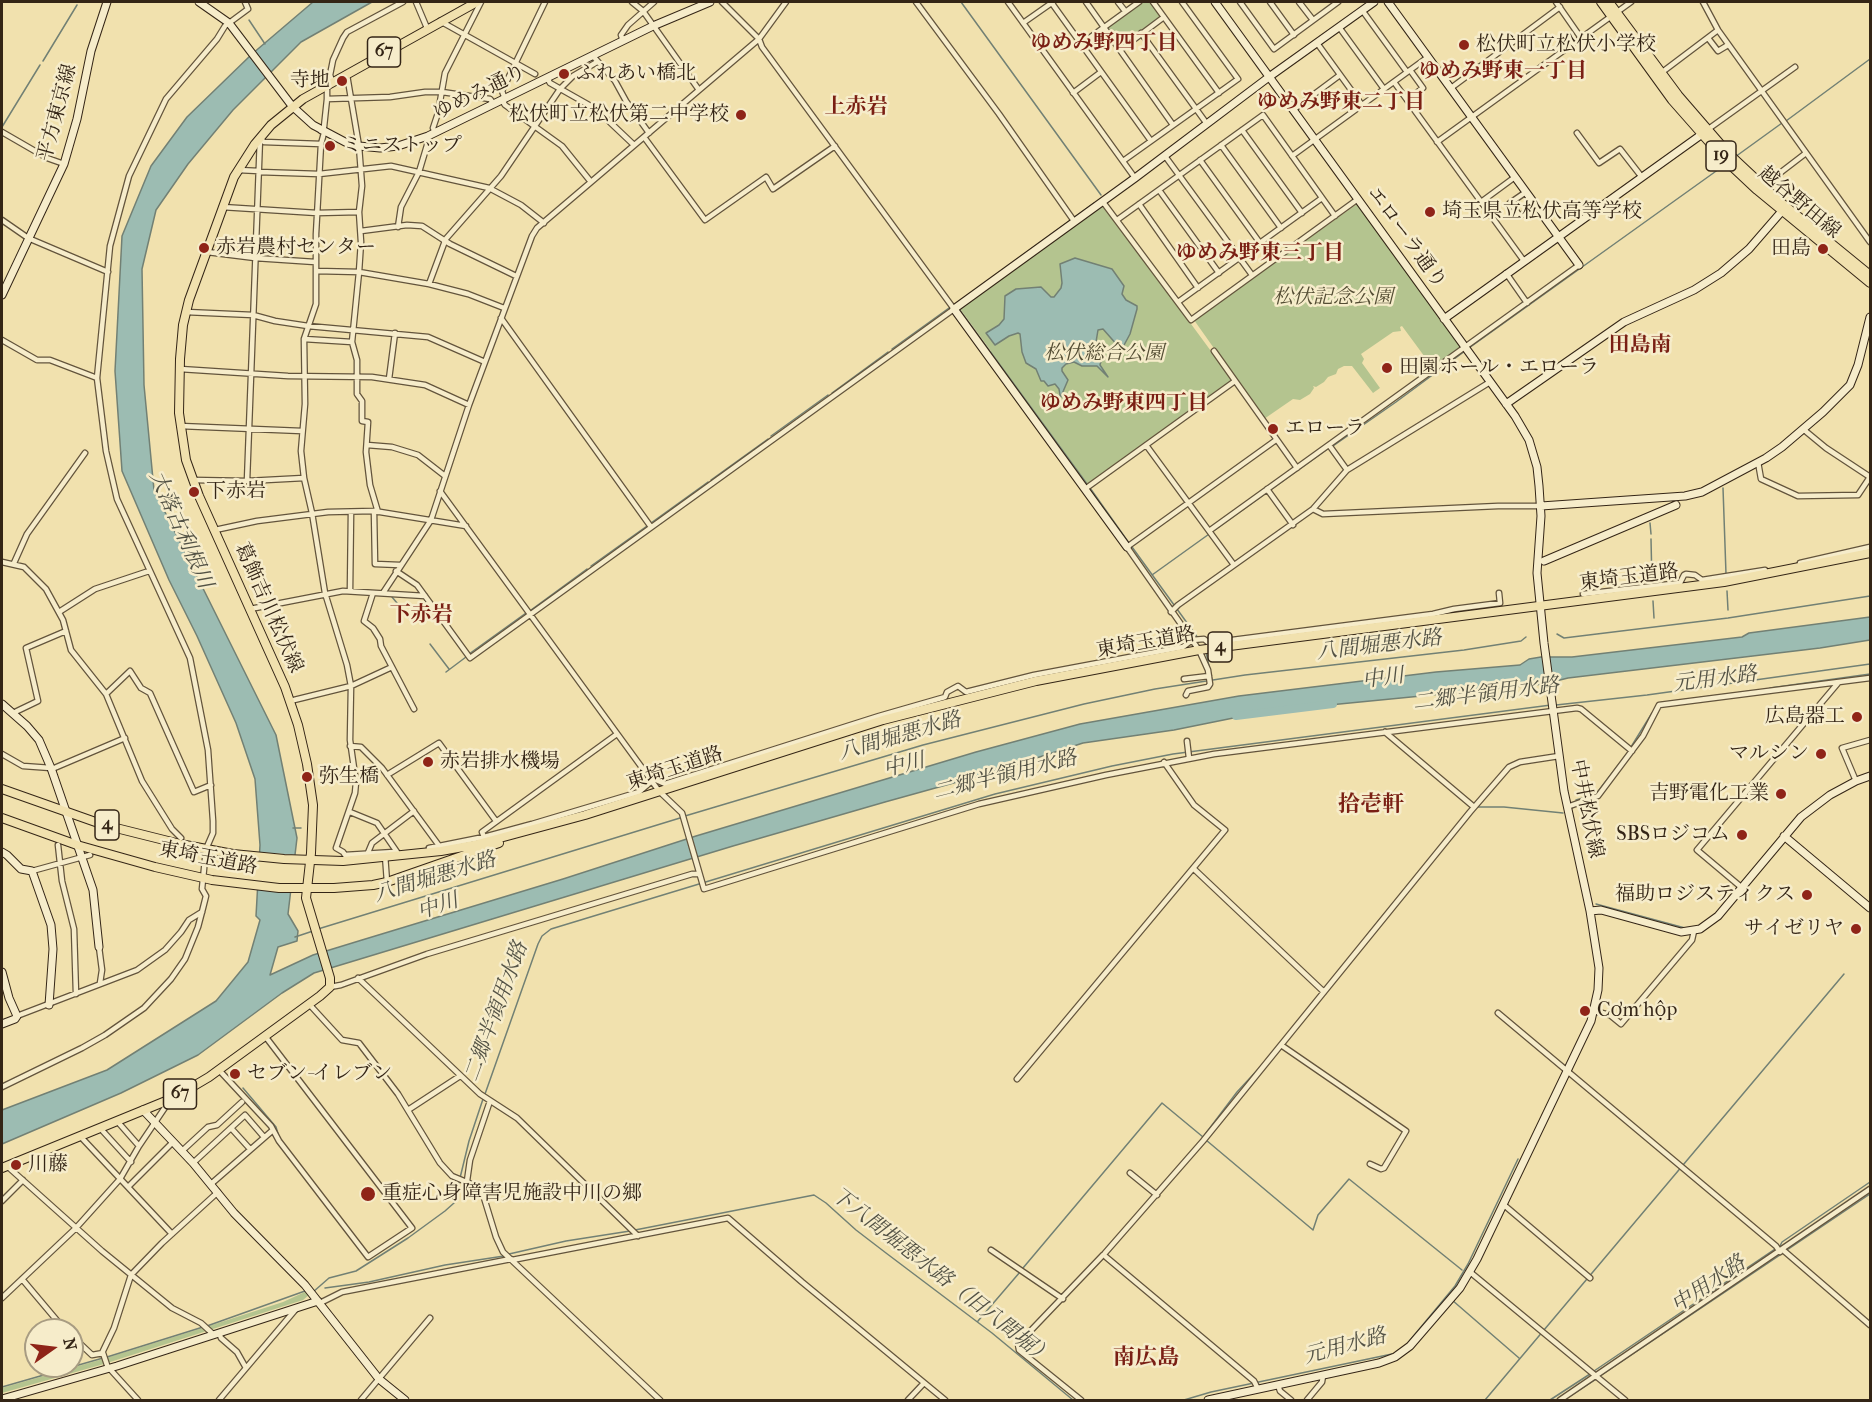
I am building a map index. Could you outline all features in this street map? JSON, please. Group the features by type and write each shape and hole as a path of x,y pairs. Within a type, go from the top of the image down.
{"highway":[{"name":"東埼玉道路","path":"2,818 77,844 155,867 208,879 261,886 360,887 387,882 585,815 925,708 1036,681 1199,650 1724,582 1870,553"},
{"name":"東埼玉道路","path":"2,789 104,825 206,849 261,857 343,861 441,851 474,845 585,815"}],"main road":[{"name":"葛飾吉川松伏線","path":"330,982 303,888 313,821 312,790 302,741 290,701 186,460 180,426 179,369 182,335 186,312 222,207 238,170 271,125 292,106 346,73 479,2"},
{"name":"越谷野田線","path":"1601,2 1614,14 1704,132 1745,180 1870,283"},
{"name":"越谷野田線","path":"1609,2 1614,14 1672,100 1762,186 1870,274"},
{"name":"67","path":"4,1167 166,1101 198,1084 309,1004 330,982"}],"street":[{"name":"平方東京線","path":"2,295 64,164 77,119 91,51 106,2"},
{"path":"2,1087 75,1052 144,1008 171,979 184,959 206,896 202,889 208,879 206,849 213,833 211,785 208,750 190,658 117,499 106,451 97,378 110,246 129,176 166,99 229,23 248,9 245,2"},
{"path":"403,2 347,32 333,60 321,144 315,262 316,304 304,339 305,376 301,460 303,478 312,513 325,593 347,665 351,686 350,746 356,782 355,793 336,848 345,855 385,855 440,847 484,837 639,792 657,778 665,784 879,716 945,698 947,692 958,686 966,692 1034,675 1183,647 1191,640 1203,639 1209,643 1500,603 1499,593"},
{"path":"416,2 427,28"},
{"path":"398,226 401,207 419,172 432,135 446,73 479,2"},
{"path":"545,2 502,91 505,105 562,146 591,182"},
{"path":"634,2 643,11 699,90"},
{"path":"623,41 621,35 654,2"},
{"name":"ゆめみ通り","path":"205,3 235,29 292,106 303,117 323,132 359,146 380,148 398,146 432,135 547,78 595,59 653,26 710,2"},
{"path":"722,2 759,39 762,47 1085,489 1199,650 1209,676 1209,687 1188,691 1186,695"},
{"path":"383,594 431,520 469,405 532,236 591,182 759,39 786,2"},
{"path":"916,2 999,114 1073,220"},
{"path":"1008,2 1135,178"},
{"path":"1086,2 1173,125"},
{"path":"1118,2 1125,11"},
{"path":"1081,44 1139,2"},
{"path":"1153,2 1219,93"},
{"path":"1123,161 1238,79 1182,2"},
{"name":"エローラ通り","path":"1215,2 1506,404 1529,440 1537,467 1541,506"},
{"path":"1240,2 1274,49 1313,20 1330,4 1338,2"},
{"path":"1270,2 1294,35"},
{"path":"1299,2 1313,20"},
{"path":"396,571 417,585 470,658 954,309 1073,220 1103,202 1269,77 1374,2"},
{"path":"1209,531 1579,266 1388,2"},
{"path":"1556,2 1581,38"},
{"path":"1437,142 1631,2"},
{"path":"1703,2 1728,45 1870,242"},
{"path":"1023,23 1049,3 1151,141"},
{"path":"1450,88 1560,7"},
{"path":"1362,10 1423,88 1407,99"},
{"path":"1119,50 1164,17"},
{"path":"440,21 535,74"},
{"path":"1339,27 1384,89"},
{"path":"1661,73 1718,30"},
{"path":"1141,33 1207,124"},
{"path":"1708,38 1718,51 1728,45"},
{"path":"1317,43 1362,105"},
{"path":"1292,156 1428,57"},
{"path":"429,284 444,241 501,176 560,89 595,59 615,81 649,133"},
{"path":"1444,319 1795,67"},
{"path":"1073,93 1101,72"},
{"path":"346,73 362,170 359,272 352,342 357,360 357,394 362,401 362,421 368,422 366,445 370,486 376,512 375,564 400,565"},
{"path":"1293,110 1340,75"},
{"path":"547,78 550,83 596,109 634,145"},
{"path":"1394,82 1524,261"},
{"path":"327,99 390,97 442,92 490,99 494,104"},
{"path":"1117,220 1263,115 1335,216"},
{"path":"1242,130 1302,213"},
{"path":"2,132 47,158 64,164"},
{"path":"1577,133 1599,163 1620,149 1641,176"},
{"path":"644,137 705,220 766,177 774,189 835,146"},
{"path":"260,138 264,142 321,144"},
{"path":"247,481 260,138"},
{"path":"1221,145 1281,228"},
{"path":"1762,186 1806,153"},
{"path":"1165,156 1252,276"},
{"path":"1200,160 1260,243"},
{"path":"238,170 319,174 391,166 489,188 521,205 544,223"},
{"path":"1481,202 1515,177"},
{"path":"1160,190 1219,273"},
{"path":"1526,192 1510,203 1520,216 1535,205"},
{"path":"1178,302 1322,198"},
{"path":"1103,202 1191,320 1358,200"},
{"path":"1139,204 1198,288"},
{"path":"222,207 317,213 359,213"},
{"path":"1506,404 1624,322 1694,290 1721,273 1749,249 1782,211"},
{"path":"2,220 28,238 108,272"},
{"path":"361,231 398,226 422,226 444,241 516,276"},
{"path":"207,252 315,262"},
{"path":"316,271 359,272 429,284 468,294 504,308"},
{"path":"1506,273 1527,303"},
{"path":"186,312 253,315 308,326 428,338 485,362"},
{"path":"1313,510 1323,514 1541,506 1695,494 1782,447 1850,385 1858,365 1870,317"},
{"path":"501,318 651,527"},
{"path":"389,379 395,333"},
{"path":"304,339 352,342"},
{"path":"2,340 37,360 50,360 97,378"},
{"path":"1214,351 1297,468"},
{"path":"179,369 389,379 425,385 469,405"},
{"path":"1085,489 1235,381"},
{"path":"1171,612 1313,510 1347,470 1490,382"},
{"path":"180,426 303,431"},
{"path":"1758,462 1761,478 1798,496 1858,495 1870,477 1826,448 1803,429"},
{"path":"1126,547 1276,440"},
{"path":"1146,444 1234,565"},
{"path":"366,445 392,447 418,455 446,476"},
{"path":"1329,445 1347,470"},
{"path":"14,563 27,534 86,453"},
{"path":"193,480 247,481 303,478"},
{"path":"1267,489 1293,525"},
{"path":"440,491 651,782 682,813 704,889 979,804 1189,758 1581,709 1632,751"},
{"path":"1656,498 1658,514"},
{"name":"中井松伏線","path":"1208,1401 1379,1363 1401,1353 1432,1321 1460,1288 1470,1272 1504,1205 1594,1011 1599,968 1590,911 1567,807 1539,606 1537,564 1541,506"},
{"path":"1544,561 1676,506"},
{"path":"350,591 351,512"},
{"path":"215,530 257,520 312,513 351,512 376,512 466,526"},
{"path":"1583,594 1680,583 1686,574 1695,574 1702,580 1764,570 1870,547"},
{"path":"2,562 24,567 46,589 59,612 71,650 106,694 142,781 172,829 181,838"},
{"path":"59,612 95,590 149,571"},
{"path":"250,609 325,593 350,591 425,596"},
{"path":"373,593 364,621 373,628 380,639 381,646 414,709"},
{"path":"13,713 38,701 26,648 66,631"},
{"path":"290,701 351,686 392,667"},
{"path":"106,694 130,670 141,688 150,693 194,792 211,785"},
{"path":"1184,679 1209,676"},
{"path":"1567,807 1598,796 1643,736 1659,705 1870,678"},
{"path":"1741,887 1698,850 1838,683"},
{"path":"2,704 39,740 52,769 93,891 102,970 100,983"},
{"path":"1384,732 1474,807"},
{"path":"484,837 482,832 496,821 617,734"},
{"path":"2,754 23,766 52,769 125,738"},
{"path":"1856,780 1842,748 1870,740"},
{"path":"1187,741 1189,758"},
{"path":"387,775 439,743 496,821"},
{"path":"350,746 361,747 387,775 440,847"},
{"path":"1082,1401 1019,1350 1018,1344 1105,1255 1157,1196 1324,992 1426,862 1509,767 1520,762 1559,756"},
{"path":"1017,1079 1225,830 1194,804 1164,762"},
{"path":"1590,911 1601,910 1675,931 1694,932 1713,921 1784,836 1814,806 1856,780 1870,776"},
{"path":"367,855 372,843 414,811"},
{"path":"350,812 377,823 397,852"},
{"path":"1784,836 1870,908"},
{"path":"58,844 62,881 75,929 76,994"},
{"path":"2,852 21,869 32,871 90,855"},
{"path":"385,855 387,882"},
{"path":"1194,869 1324,992"},
{"path":"32,871 52,933 49,1005"},
{"path":"330,982 341,985 438,951 692,874 699,874"},
{"path":"2,1024 17,1016 125,975 152,961 172,943 189,920 202,912"},
{"path":"1594,1011 1610,1015 1621,1024 1692,940 1694,932"},
{"path":"2,972 17,1016"},
{"path":"358,978 480,1094 517,1118 638,1236"},
{"path":"309,1004 342,1040 359,1043 399,1094 436,1158 452,1176 467,1181 483,1191 496,1237 503,1252 660,1401"},
{"path":"1498,1013 1870,1325"},
{"path":"219,1070 273,1130 368,1257 412,1228 264,1035"},
{"path":"1281,1045 1406,1131 1383,1168 1370,1164"},
{"path":"408,1110 460,1076"},
{"path":"2,1298 76,1228 120,1179 166,1106 166,1101"},
{"path":"467,1181 470,1160 490,1101"},
{"path":"182,1151 207,1127 218,1124 242,1102"},
{"path":"143,1110 212,1184 234,1213 308,1288 379,1379 405,1401"},
{"path":"193,1163 245,1115 264,1137"},
{"path":"117,1121 139,1146"},
{"path":"218,1124 226,1133"},
{"path":"99,1128 131,1162"},
{"path":"231,1128 250,1149"},
{"path":"212,1184 273,1130"},
{"path":"80,1136 172,1234"},
{"path":"128,1187 173,1142"},
{"path":"4,1167 172,1308 201,1323 221,1338 237,1352 246,1368"},
{"path":"1130,1173 1157,1196"},
{"path":"2,1201 22,1180"},
{"path":"1560,1401 1783,1252 1870,1190"},
{"path":"138,1401 107,1365 103,1353 121,1312 131,1275 218,1192"},
{"path":"1504,1205 1590,1278"},
{"path":"2,1399 12,1398 213,1332 296,1309 342,1292 728,1218 945,1401"},
{"path":"992,1250 1063,1299"},
{"path":"1105,1255 1254,1381 1258,1389"},
{"path":"1470,1272 1625,1401"},
{"path":"22,1279 55,1318"},
{"path":"219,1401 296,1309"},
{"path":"361,1401 430,1318"},
{"path":"84,1347 92,1355 103,1353"},
{"path":"1307,1401 1323,1380 1323,1376"},
{"path":"908,1401 924,1383"},
{"path":"1278,1385 1280,1391 1291,1401"}],"green space":[{"path":"1141,2 1151,2 1161,16 1120,47 1106,27"},
{"name":"松伏総合公園","path":"1102,203 1233,381 1088,485 958,306"},
{"name":"松伏記念公園","path":"1357,204 1461,347 1433,368 1402,326 1401,331 1393,332 1361,354 1364,359 1362,363 1380,388 1373,393 1352,366 1344,366 1324,382 1316,387 1313,386 1310,394 1300,400 1293,399 1264,419 1194,320"},
{"path":"307,1291 309,1295 303,1300 84,1370 84,1364 283,1302"},
{"path":"37,1378 55,1378 2,1393 2,1388"}],"water":[{"path":"313,2 372,2 301,42 233,110 188,164 156,210 142,269 144,385 154,490 276,735 297,838 288,914 298,931 297,941 278,947 270,975 313,955 696,836 976,752 1080,724 1239,696 1436,672 1520,665 1529,659 1541,657 1572,657 1742,637 1749,633 1870,617 1870,640 1568,678 1544,684 1268,711 1174,730 1083,743 993,772 733,846 314,973 282,993 198,1055 121,1093 2,1144 2,1110 107,1070 216,1001 248,962 260,920 256,916 260,845 255,779 236,723 169,580 122,471 115,371 122,236 151,166 187,117 252,54"},
{"path":"1075,258 1112,269 1124,286 1122,294 1126,300 1137,306 1137,309 1130,334 1123,347 1118,346 1103,329 1098,330 1096,342 1100,365 1108,377 1097,366 1082,366 1074,362 1066,364 1062,371 1068,380 1056,404 1060,395 1059,389 1055,384 1048,386 1041,381 1036,369 1026,363 1020,334 1009,336 995,345 986,333 1004,319 1005,296 1016,289 1041,287 1051,297 1054,297 1062,283 1060,264"}],"pier":[{"path":"257,852 298,855 293,893 255,889"}],"waterway":[{"path":"961,2 1101,195"},
{"path":"43,61 77,5"},
{"path":"249,20 265,44"},
{"path":"1786,121 1870,59"},
{"path":"2,127 40,65"},
{"path":"1735,157 1782,123"},
{"path":"1469,348 1726,164"},
{"path":"954,305 1094,203"},
{"path":"892,349 949,308"},
{"path":"959,309 1087,484"},
{"path":"1333,446 1465,351"},
{"path":"832,393 888,352"},
{"path":"771,436 828,395"},
{"path":"711,480 768,439"},
{"path":"1152,575 1329,448"},
{"path":"651,523 708,482"},
{"path":"1090,488 1129,543"},
{"path":"1723,488 1726,574"},
{"path":"1650,523 1651,534"},
{"path":"591,566 647,526"},
{"path":"1651,539 1652,584"},
{"path":"1132,547 1198,638"},
{"path":"531,610 587,569"},
{"path":"1727,591 1728,610"},
{"name":"八間堀悪水路","path":"1557,634 1564,638 1728,618 1870,596"},
{"path":"392,597 412,621"},
{"path":"1653,601 1654,618"},
{"path":"469,654 526,613"},
{"name":"八間堀悪水路","path":"685,816 923,745 1084,704 1155,689 1245,675 1464,650 1521,641 1526,637"},
{"path":"430,644 449,669"},
{"path":"1206,652 1212,680"},
{"path":"446,672 466,657"},
{"name":"二郷半領用水路","path":"1556,705 1647,695 1870,664"},
{"name":"元用水路","path":"1770,688 1870,674"},
{"name":"元用水路","path":"1658,703 1751,691"},
{"name":"中川","path":"1236,716 1333,704"},
{"name":"二郷半領用水路","path":"485,1094 538,944 542,936 551,929 995,794 1112,766 1173,754 1551,705"},
{"name":"元用水路","path":"1631,747 1652,713"},
{"name":"元用水路","path":"1576,800 1596,794 1629,751"},
{"path":"1367,935 1472,807"},
{"path":"1477,807 1504,807 1563,813"},
{"name":"八間堀悪水路","path":"318,929 680,818"},
{"path":"293,828 301,828"},
{"path":"1596,904 1685,928"},
{"name":"八間堀悪水路","path":"295,937 313,931"},
{"path":"1485,1400 1844,974"},
{"path":"1203,1137 1237,1092 1262,1065"},
{"path":"243,1088 276,1127 279,1137"},
{"name":"二郷半領用水路","path":"460,1178 483,1099"},
{"path":"1023,1268 1162,1103 1203,1137"},
{"path":"1206,1140 1313,1230 1318,1215 1349,1179 1462,1270"},
{"name":"元用水路","path":"1406,1345 1455,1286 1468,1264 1518,1159"},
{"name":"二郷半領用水路","path":"313,1292 329,1278 356,1271 445,1211 454,1203 459,1182"},
{"name":"下八間堀悪水路（旧八間堀）","path":"1780,1246 1782,1242 1870,1182"},
{"name":"中用水路","path":"1787,1250 1870,1194"},
{"name":"下八間堀悪水路（旧八間堀）","path":"635,1230 814,1195 856,1230 992,1333 1073,1400"},
{"name":"下八間堀悪水路（旧八間堀）","path":"509,1254 566,1241 630,1231"},
{"name":"下八間堀悪水路（旧八間堀）","path":"1594,1371 1775,1249"},
{"name":"中用水路","path":"1600,1376 1783,1253"},
{"name":"下八間堀悪水路（旧八間堀）","path":"325,1288 369,1282 445,1265 504,1256"},
{"path":"978,1321 1020,1272"},
{"name":"下八間堀悪水路（旧八間堀）","path":"207,1326 305,1291"},
{"path":"1452,1300 1519,1358"},
{"name":"下八間堀悪水路（旧八間堀）","path":"107,1357 203,1327"},
{"name":"元用水路","path":"1184,1400 1211,1392 1392,1354"},
{"name":"下八間堀悪水路（旧八間堀）","path":"2,1387 103,1358"},
{"name":"下八間堀悪水路（旧八間堀）","path":"1550,1400 1590,1374"},
{"name":"中用水路","path":"1564,1400 1596,1379"}],"place":[{"name":"松伏町立松伏小学校","path":"1464,45"},
{"name":"ふれあい橋北","path":"564,74"},
{"name":"寺地","path":"342,81"},
{"name":"松伏町立松伏第二中学校","path":"741,115"},
{"name":"ミニストップ","path":"330,146"},
{"name":"埼玉県立松伏高等学校","path":"1430,212"},
{"name":"赤岩農村センター","path":"204,248"},
{"name":"田島","path":"1823,249"},
{"name":"田園ホール・エローラ","path":"1387,368"},
{"name":"エローラ","path":"1273,429"},
{"name":"下赤岩","path":"194,492"},
{"name":"広島器工","path":"1857,717"},
{"name":"マルシン","path":"1821,754"},
{"name":"赤岩排水機場","path":"428,762"},
{"name":"弥生橋","path":"307,777"},
{"name":"吉野電化工業","path":"1781,794"},
{"name":"SBSロジコム","path":"1742,835"},
{"name":"福助ロジスティクス","path":"1807,895"},
{"name":"サイゼリヤ","path":"1856,929"},
{"name":"Cơm hộp","path":"1585,1011"},
{"name":"セブン-イレブン","path":"235,1074"},
{"name":"川藤","path":"16,1165"},
{"name":"重症心身障害児施設中川の郷","path":"368,1194"}],"district":[{"name":"ゆめみ野四丁目","path":"1104,44"},
{"name":"ゆめみ野東一丁目","path":"1503,72"},
{"name":"ゆめみ野東二丁目","path":"1341,103"},
{"name":"上赤岩","path":"856,108"},
{"name":"ゆめみ野東三丁目","path":"1260,254"},
{"name":"田島南","path":"1640,346"},
{"name":"ゆめみ野東四丁目","path":"1124,404"},
{"name":"下赤岩","path":"421,616"},
{"name":"拾壱軒","path":"1371,806"},
{"name":"南広島","path":"1146,1359"}],"water label":[{"name":"大落古利根川","path":"180,530"}]}
